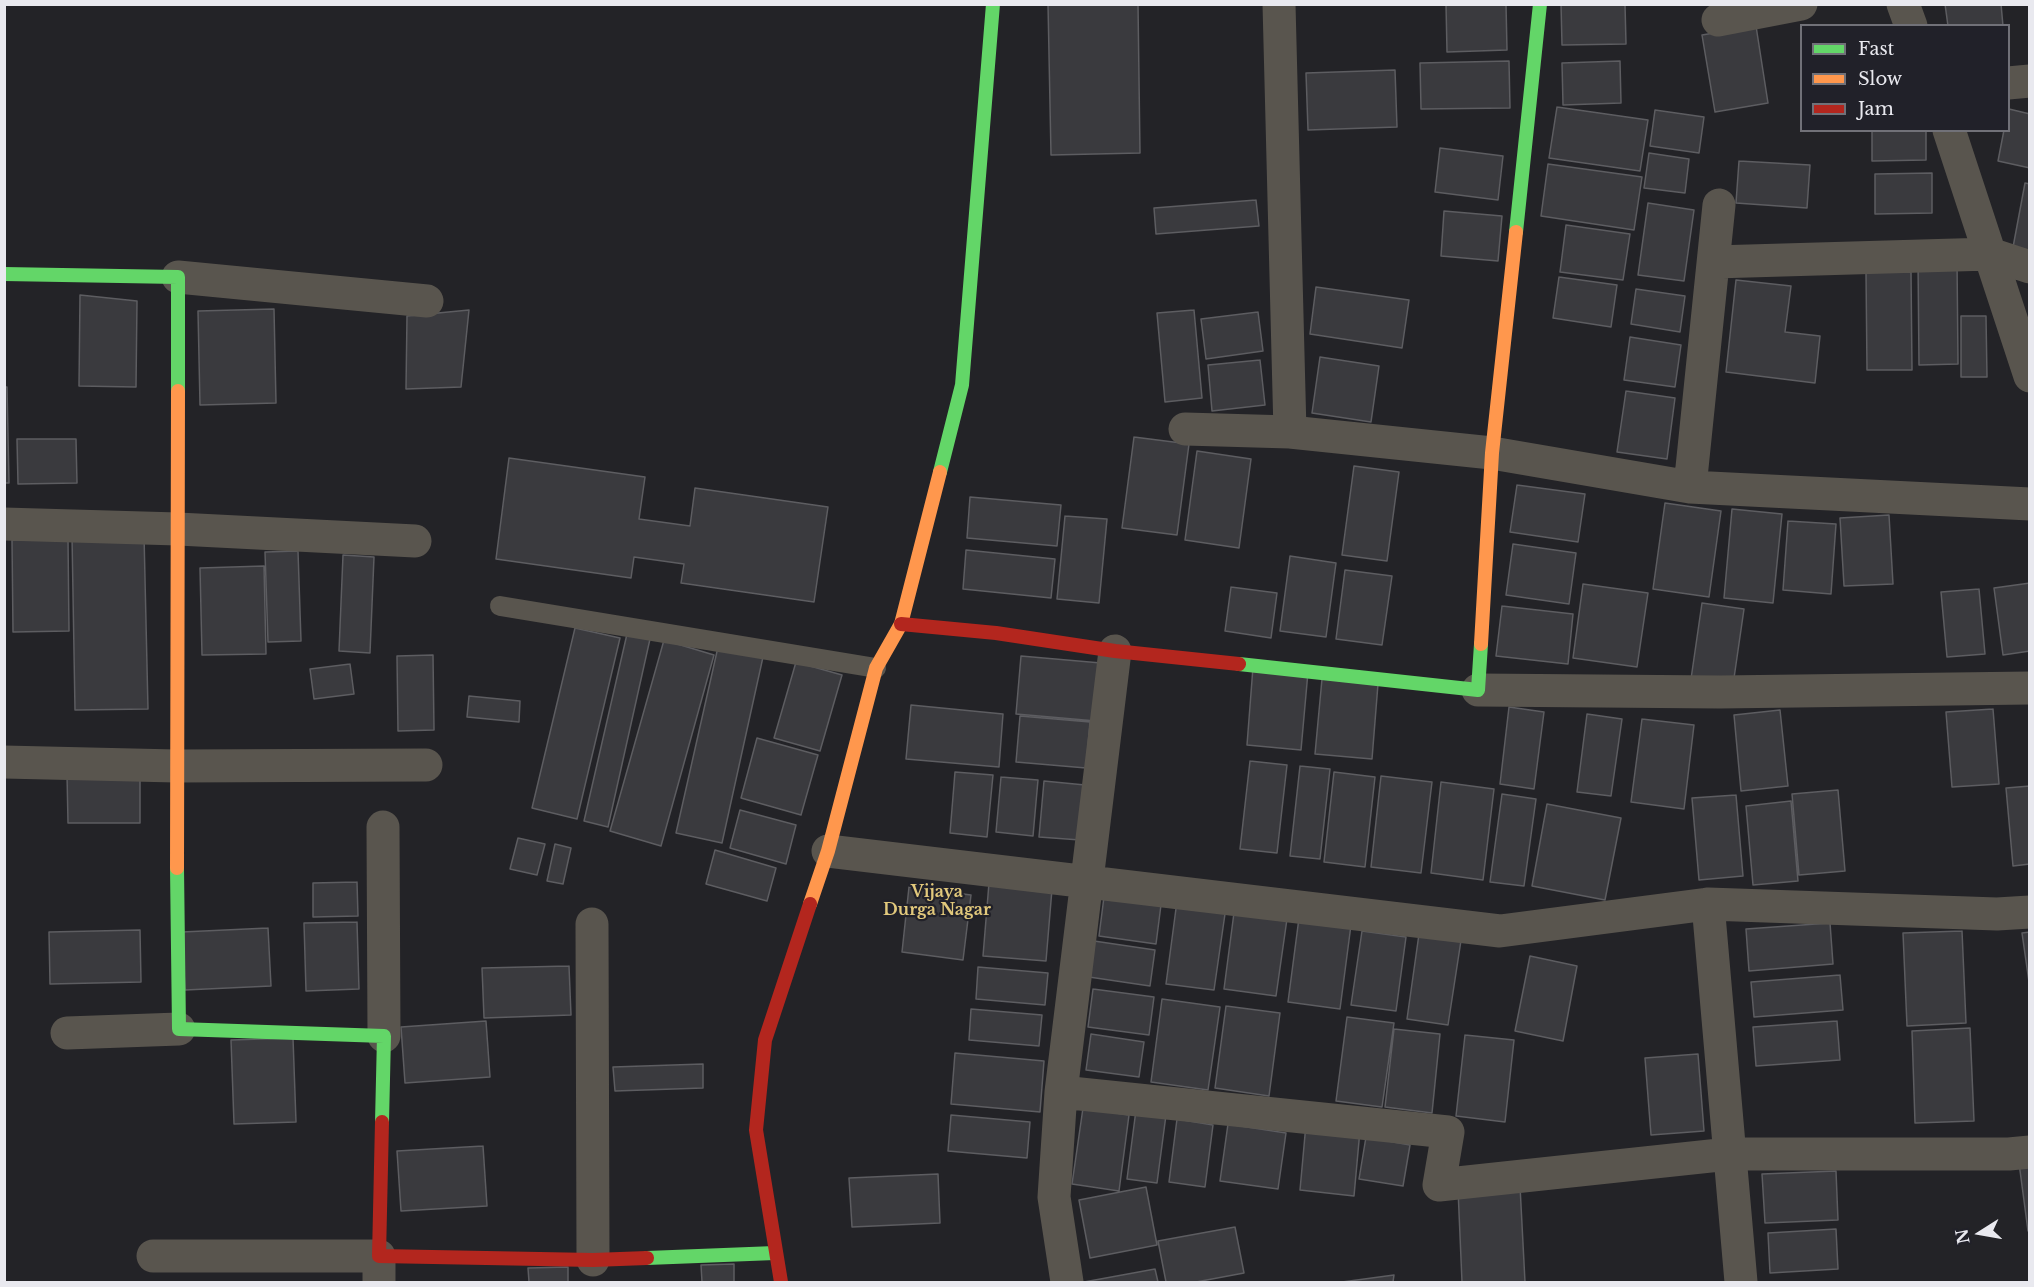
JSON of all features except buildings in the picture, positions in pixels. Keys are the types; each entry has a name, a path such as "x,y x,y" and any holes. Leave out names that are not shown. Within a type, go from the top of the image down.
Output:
{"street":[{"path":"781,1282 756,1130 765,1041 828,851 876,668 901,624 962,386 993,4"},
{"path":"1279,4 1290,432"},
{"path":"1478,690 1492,453 1540,4"},
{"path":"1718,20 1801,4"},
{"path":"1903,4 1910,24"},
{"path":"2010,83 2030,81"},
{"path":"1950,132 2030,376"},
{"path":"1690,487 1719,206"},
{"path":"1714,262 1990,255 2030,267"},
{"path":"4,274 178,277 427,301"},
{"path":"178,277 176,766 179,1029"},
{"path":"1185,429 1290,432 1492,453 1690,487 2030,504"},
{"path":"4,524 178,528 415,541"},
{"path":"901,624 996,633 1115,651 1478,690 1720,692 2030,688"},
{"path":"1067,1282 1054,1197 1061,1092 1115,651"},
{"path":"4,762 176,766 426,765"},
{"path":"379,1269 384,1036 383,827"},
{"path":"828,851 1500,931 1708,904 1997,914 2030,912"},
{"path":"1708,904 1741,1282"},
{"path":"592,924 593,1260"},
{"path":"67,1033 179,1029 384,1036"},
{"path":"1061,1092 1448,1132 1439,1185 1729,1154 2009,1154 2030,1152"},
{"path":"153,1256 379,1269 775,1253"}],"lane":[{"path":"500,606 876,668"}],"traffic: fast":[{"path":"940,472 962,385 993,4"},
{"path":"1516,232 1540,4"},
{"path":"4,274 178,277 178,391"},
{"path":"1239,664 1478,690 1481,644"},
{"path":"177,868 179,1029 384,1036 382,1122"},
{"path":"647,1258 775,1253"}],"traffic: slow":[{"path":"1481,644 1492,453 1516,232"},
{"path":"177,868 178,391"},
{"path":"810,904 828,851 876,668 901,624 940,472"}],"traffic: jam":[{"path":"901,624 996,633 1115,651 1239,664"},
{"path":"781,1282 756,1130 765,1040 810,904"},
{"path":"382,1122 379,1256 593,1260 647,1258"}],"district":[{"name":"Vijaya Durga Nagar","path":"937,901"}]}
